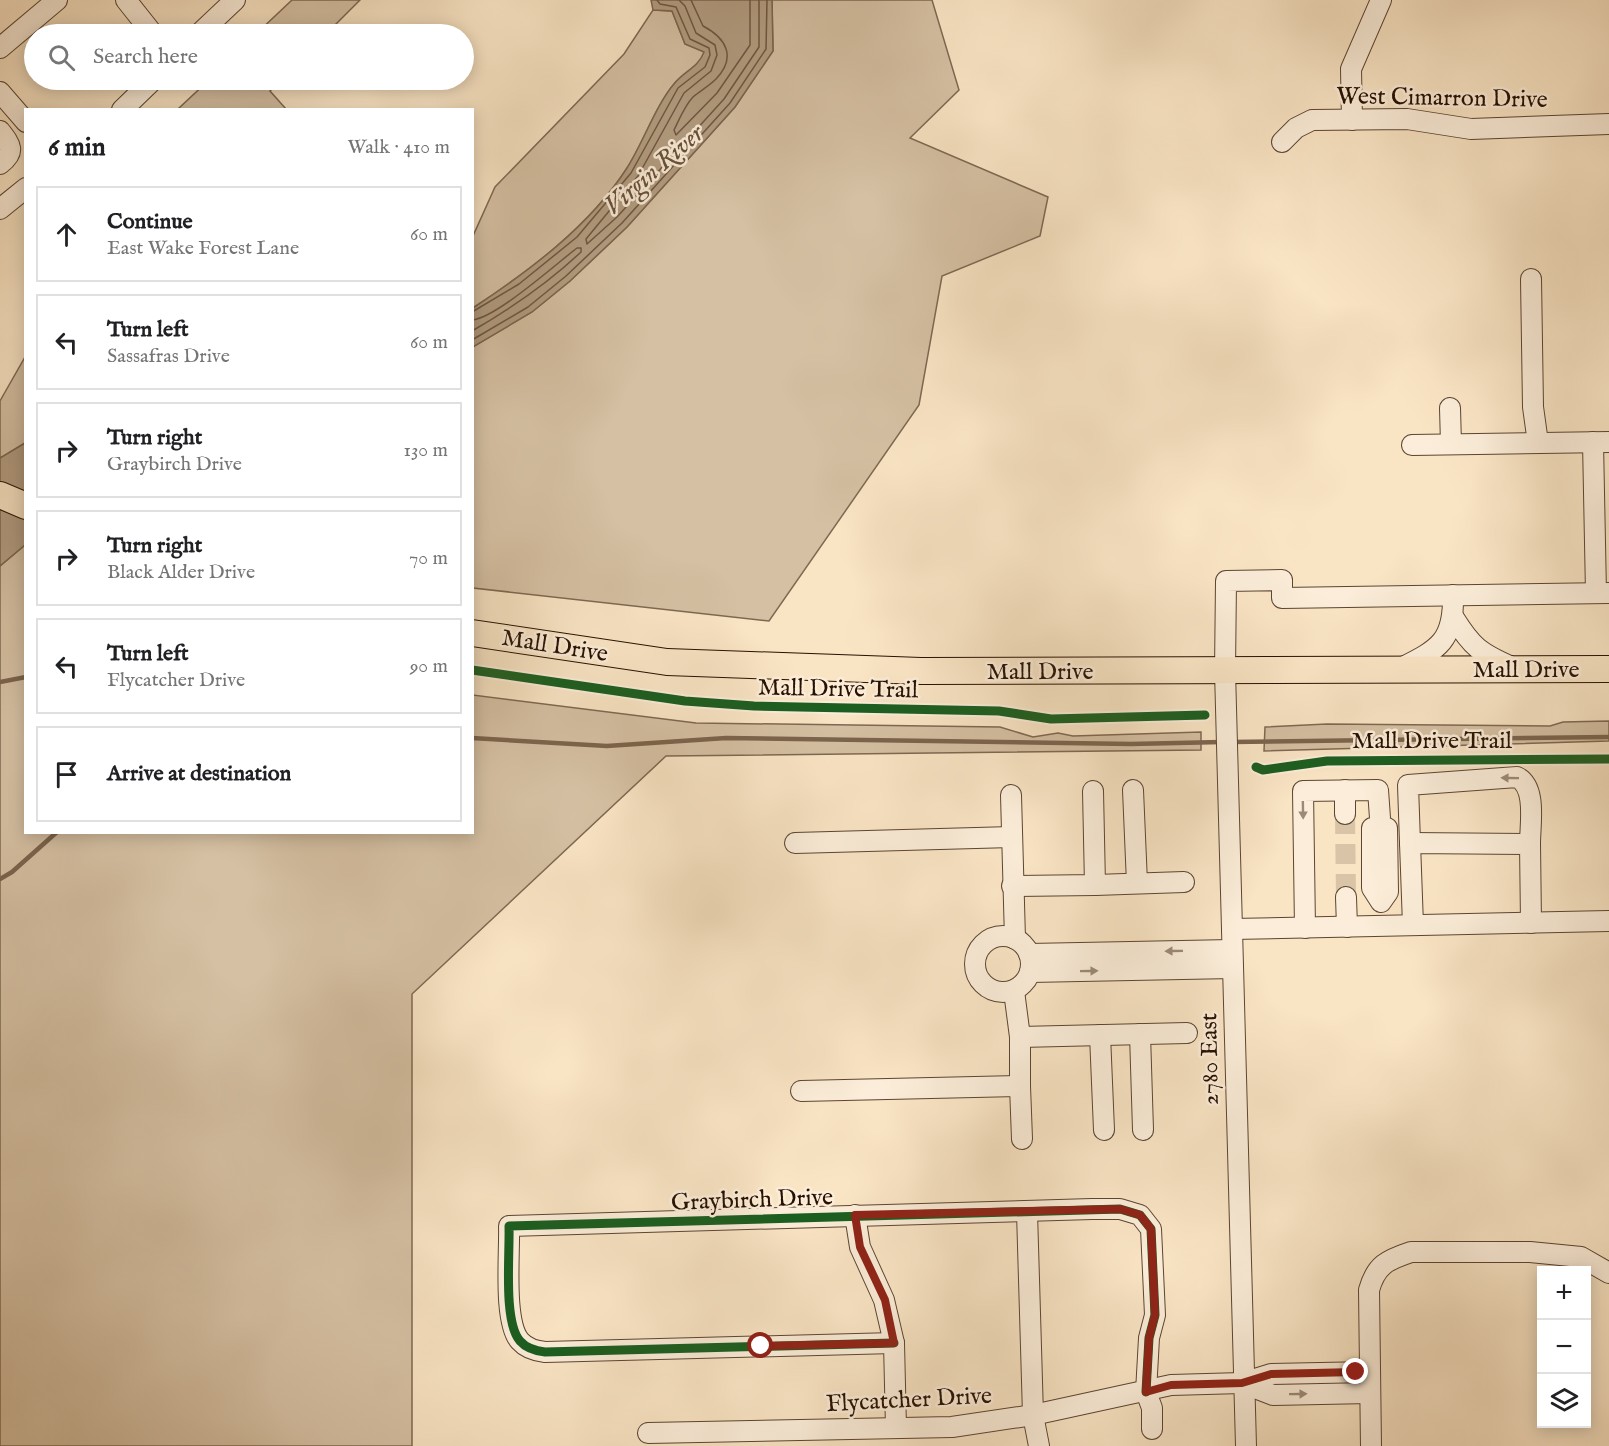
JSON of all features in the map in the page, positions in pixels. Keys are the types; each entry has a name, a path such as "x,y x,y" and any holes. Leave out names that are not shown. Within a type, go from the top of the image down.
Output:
{"main road":[{"path":"0,495 24,505"},
{"name":"Mall Drive","path":"474,633 667,662 921,671 1609,669"}],"street":[{"path":"28,24 57,0"},
{"path":"126,0 145,24"},
{"path":"210,24 235,0"},
{"path":"1352,120 1351,69 1382,0"},
{"path":"0,48 24,28"},
{"path":"124,108 143,90"},
{"path":"0,92 24,120"},
{"name":"West Cimarron Drive","path":"1282,142 1296,128 1312,120 1407,119 1471,129 1609,124"},
{"path":"0,130 12,150 9,157 0,164"},
{"path":"0,209 24,190"},
{"path":"1531,279 1533,407 1538,443"},
{"path":"1450,408 1451,444"},
{"path":"1397,670 1430,653 1445,640 1454,618 1453,595 1602,593 1601,442 1412,445"},
{"name":"2780 East","path":"1246,1446 1242,1383 1225,671 1226,581 1281,580 1282,598 1453,595"},
{"path":"1454,618 1469,642 1488,657 1517,669"},
{"path":"1413,925 1408,785 1517,777 1524,780 1530,788 1531,923"},
{"path":"1133,790 1137,883"},
{"path":"1345,790 1345,814"},
{"path":"1305,928 1302,791 1378,790 1388,892 1381,902 1381,926"},
{"path":"1093,791 1095,885"},
{"path":"1011,795 1015,939 1030,963 1027,980 1014,990 1005,993 987,988 980,982 974,964 976,955 988,940 996,937 1015,939"},
{"path":"795,843 1012,837"},
{"path":"1410,843 1530,844"},
{"path":"1012,886 1184,882"},
{"path":"1346,897 1347,927"},
{"path":"1232,929 1609,921"},
{"path":"1030,963 1232,959"},
{"path":"1014,990 1020,1037 1022,1139"},
{"path":"1020,1037 1187,1033"},
{"path":"1140,1034 1143,1130"},
{"path":"1100,1035 1104,1130"},
{"path":"801,1091 1020,1086"},
{"name":"Graybirch Drive","path":"894,1343 545,1352 531,1350 520,1341 512,1327 509,1226 1120,1209 1140,1215 1151,1229 1155,1315 1148,1346 1146,1392"},
{"path":"1027,1212 1033,1415 1039,1446"},
{"path":"855,1215 860,1247 885,1300 894,1343 896,1428"},
{"path":"1371,1446 1369,1290 1374,1272 1394,1258 1411,1252 1530,1252 1581,1257 1609,1273"},
{"name":"Flycatcher Drive","path":"648,1433 768,1438 896,1428 952,1427 1033,1415 1171,1385 1242,1383 1271,1374 1370,1372"},
{"name":"Flycatcher Drive","path":"1242,1383 1273,1395 1370,1393"},
{"path":"1146,1392 1152,1408 1152,1429"}],"shaded area":[{"path":"292,0 360,0 336,24 267,24"},
{"path":"772,0 932,0 959,90 910,138 1048,197 1040,236 942,276 919,405 769,621 474,588 474,346 532,312 570,281 627,227 735,107 773,51"},
{"path":"653,10 672,11 685,44 705,52 695,66 667,93 627,168 595,209 537,263 474,307 474,234 495,187 624,54"},
{"path":"198,90 271,90 285,108 179,108"},
{"path":"24,359 24,444 0,458 0,401"},
{"path":"24,546 24,834 474,834 474,695 696,723 1000,727 1033,737 1058,733 1073,736 1201,732 1201,750 666,756 412,994 412,1446 0,1446 0,566"},
{"path":"1609,721 1609,741 1264,751 1265,727 1327,724 1550,726 1563,722"}],"water":[{"name":"Virgin River","path":"651,0 772,0 773,51 735,107 627,227 570,281 532,312 474,346 474,307 537,263 595,209 627,168 667,93 695,66 704,52 685,44 672,11 653,10"},
{"path":"24,444 24,546 0,566 0,458"}],"waterway":[{"path":"0,682 24,677"},
{"path":"1231,742 1609,737"},
{"path":"474,738 607,746 726,738 1131,744 1222,742"},
{"path":"0,879 12,872 55,834"}],"tunnel":[{"path":"1345,814 1346,897"}],"cycle path":[{"name":"Mall Drive Trail","path":"474,670 685,701 754,706 999,711 1051,719 1205,715"},
{"name":"Mall Drive Trail","path":"1256,767 1263,770 1327,761 1609,759"},
{"path":"894,1343 545,1352 535,1350 520,1341 511,1319 509,1226 1120,1209 1140,1215 1151,1229 1155,1315 1149,1338 1146,1392"}],"route":[{"path":"761,1346 894,1343 885,1300 860,1247 855,1215 1120,1209 1140,1215 1151,1229 1155,1315 1146,1363 1146,1392 1171,1385 1242,1383 1271,1374 1356,1372"}]}
